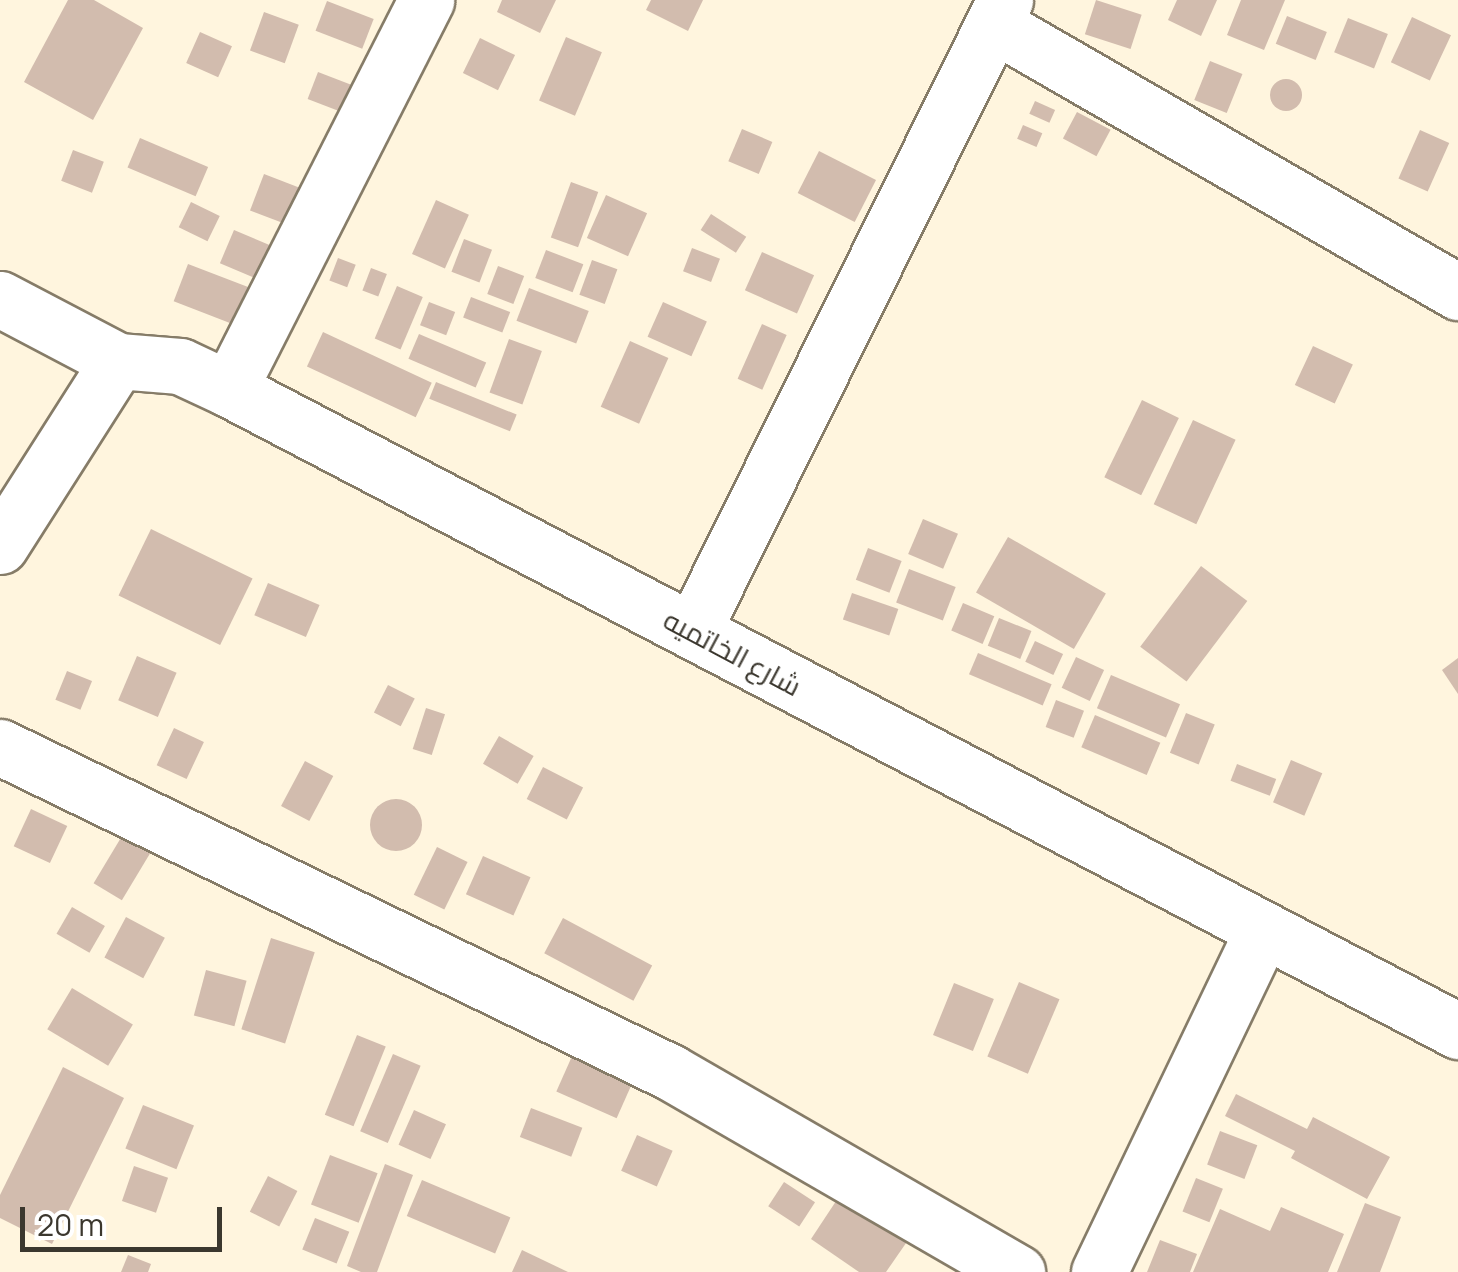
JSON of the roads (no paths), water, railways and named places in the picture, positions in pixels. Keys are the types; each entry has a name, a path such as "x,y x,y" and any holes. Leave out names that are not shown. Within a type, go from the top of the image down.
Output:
{"street":[{"path":"229,389 426,0"},
{"path":"694,630 999,12 1458,292"},
{"name":"شارع الخاتميه","path":"0,299 118,361 180,366 229,389 694,630 1262,934 1458,1031"},
{"path":"0,546 118,361"},
{"path":"0,747 670,1072 1017,1272"},
{"path":"1100,1272 1262,934"}]}
